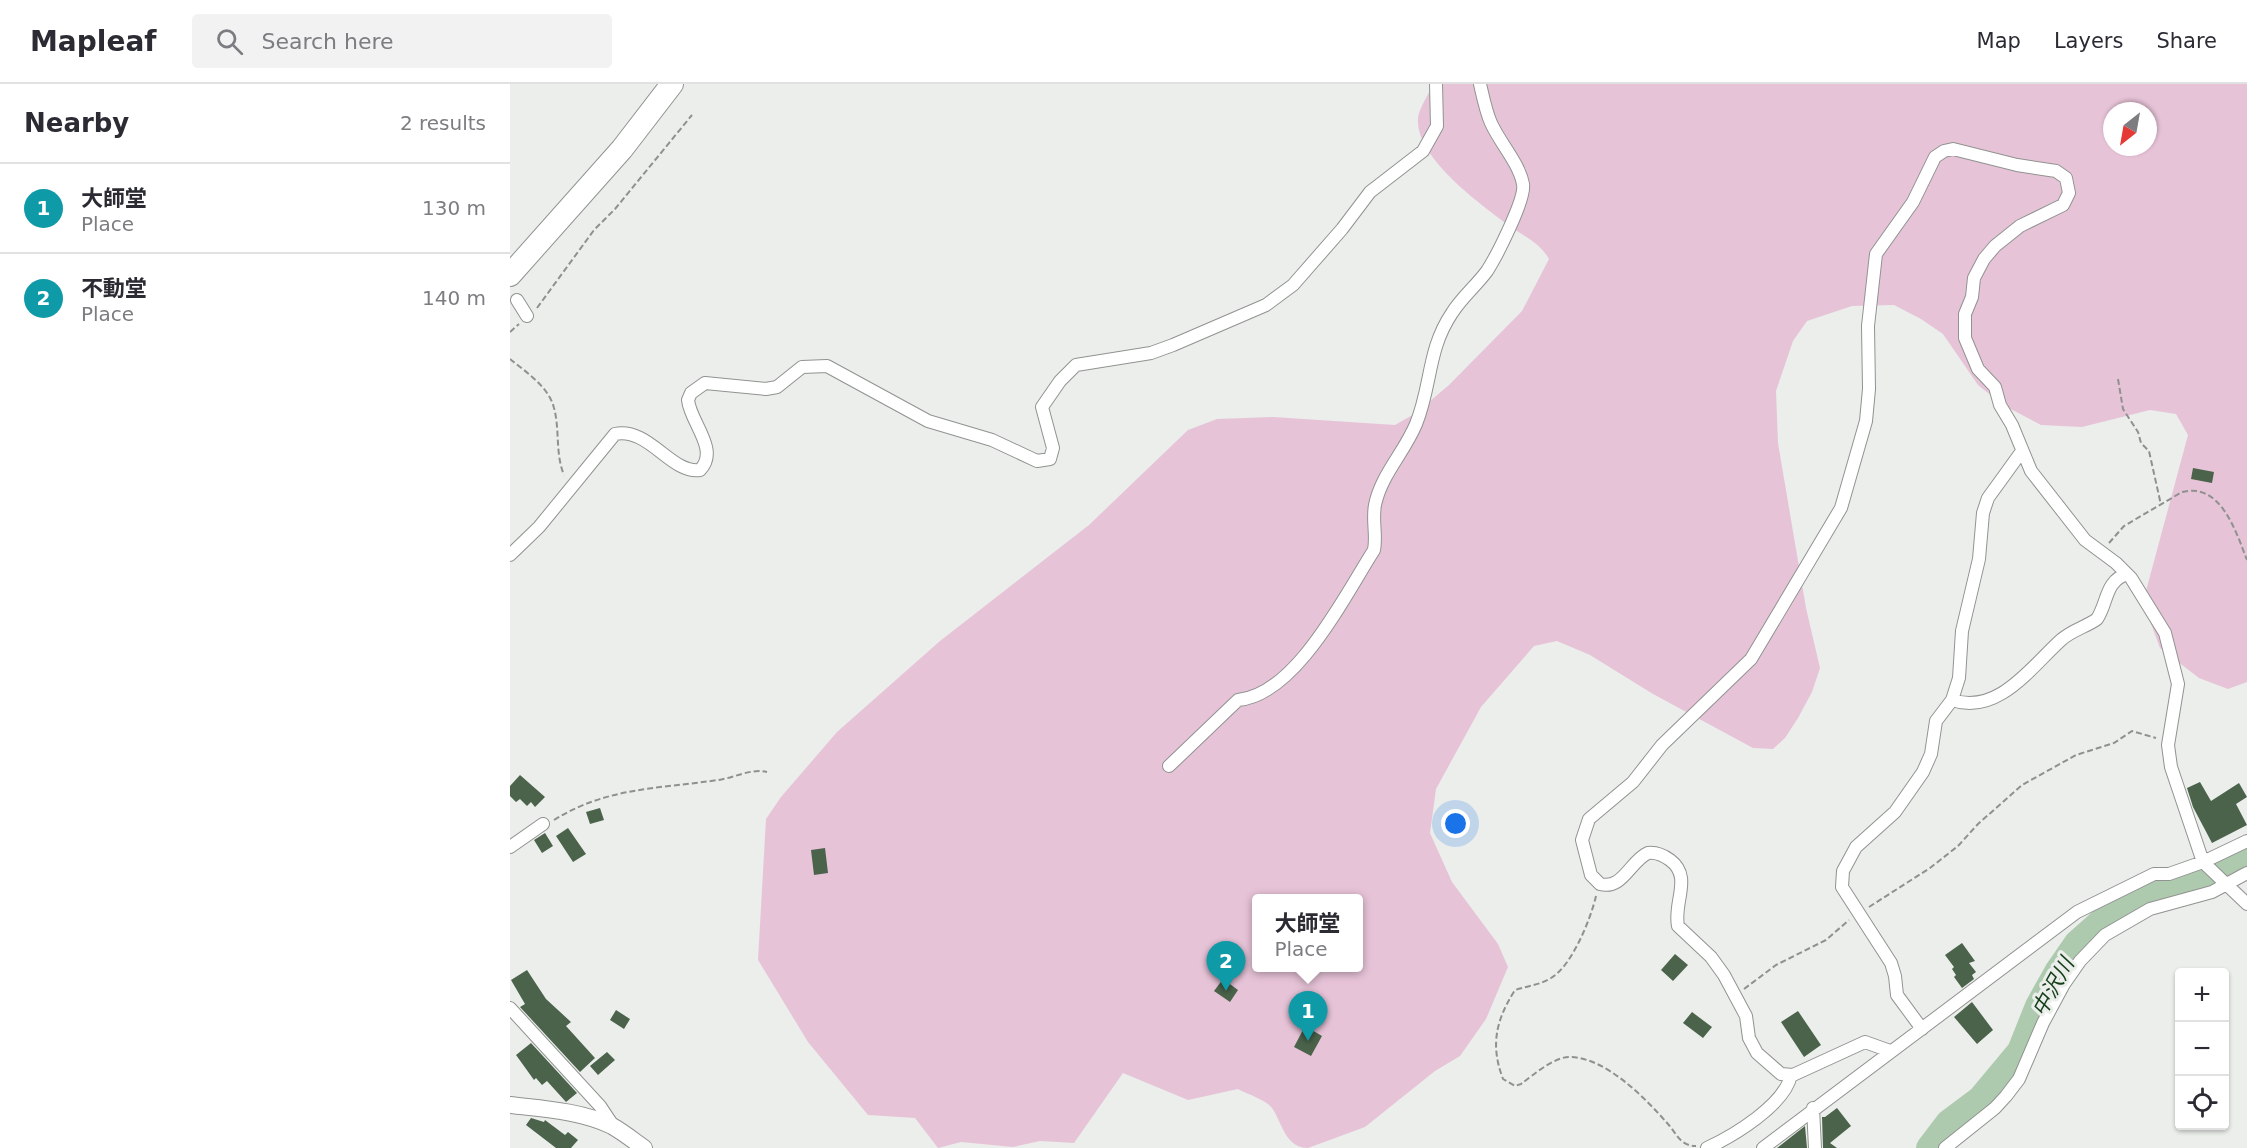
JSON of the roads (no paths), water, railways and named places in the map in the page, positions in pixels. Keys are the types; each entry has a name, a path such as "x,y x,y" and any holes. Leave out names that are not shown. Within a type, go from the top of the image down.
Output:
{"highway":[{"path":"510,275 622,148 672,84"}],"main road":[{"path":"510,1105 570,1112 614,1127 644,1148"}],"street":[{"path":"510,555 539,527 615,434 625,432 640,438 686,468 700,470 706,460 706,445 688,406 691,393 705,383 766,389 777,387 795,371 808,366 827,366 928,421 992,440 1037,461 1050,459 1053,448 1042,407 1070,369 1083,363 1151,353 1173,345 1266,305 1293,285 1342,229 1370,192 1423,151 1437,126 1436,84"},
{"path":"1168,766 1238,700 1251,699 1268,692 1311,650 1374,550 1376,541 1372,527 1382,482 1415,425 1427,392 1430,362 1438,336 1462,297 1485,273 1497,256 1505,233 1521,203 1523,184 1490,122 1480,84"},
{"path":"1890,1051 1865,1042 1791,1075 1774,1069 1752,1047 1746,1016 1736,995 1711,957 1678,926 1677,908 1683,877 1675,864 1659,854 1647,853 1636,860 1618,882 1612,885 1600,884 1591,875 1582,840 1589,819 1634,782 1662,745 1751,659 1841,508 1866,421 1869,389 1868,326 1876,254 1913,202 1930,165 1944,151 1953,149 2017,165 2056,171 2067,178 2068,198 2063,205 2020,226 1995,246 1984,259 1974,278 1972,297 1965,314 1965,338 1971,356 1995,387 2000,405 2012,425 2031,471 2085,540 2127,574 2165,633 2178,692 2168,745 2171,767 2206,865 2247,904"},
{"path":"517,300 527,316"},
{"path":"1922,1029 1897,994 1896,976 1890,963 1842,887 1849,857 1856,847 1895,812 1923,772 1931,754 1936,721 1952,700 1959,678 1962,631 1979,559 1983,513 1988,498 2022,451"},
{"path":"1952,700 1971,704 1979,702 2022,681 2061,640 2097,619 2109,586 2119,576 2127,574"},
{"path":"510,847 543,824"},
{"path":"1763,1148 1813,1108 2077,912 2154,874 2169,874 2206,865 2247,841"},
{"path":"1945,1148 1995,1108 2019,1079 2064,984 2092,947 2125,922 2150,909 2212,892 2223,881 2247,873"},
{"path":"510,1008 600,1106 614,1127"},
{"path":"1705,1147 1754,1121 1787,1085 1791,1075"},
{"path":"1813,1108 1815,1148"}],"waterway":[{"name":"中沢川","path":"1929,1148 1948,1123 1980,1099 2020,1051 2038,1006 2077,943 2104,919 2162,887 2224,870 2247,859"}],"place":[{"name":"不動堂","path":"1226,991"},
{"name":"大師堂","path":"1308,1041"}]}
